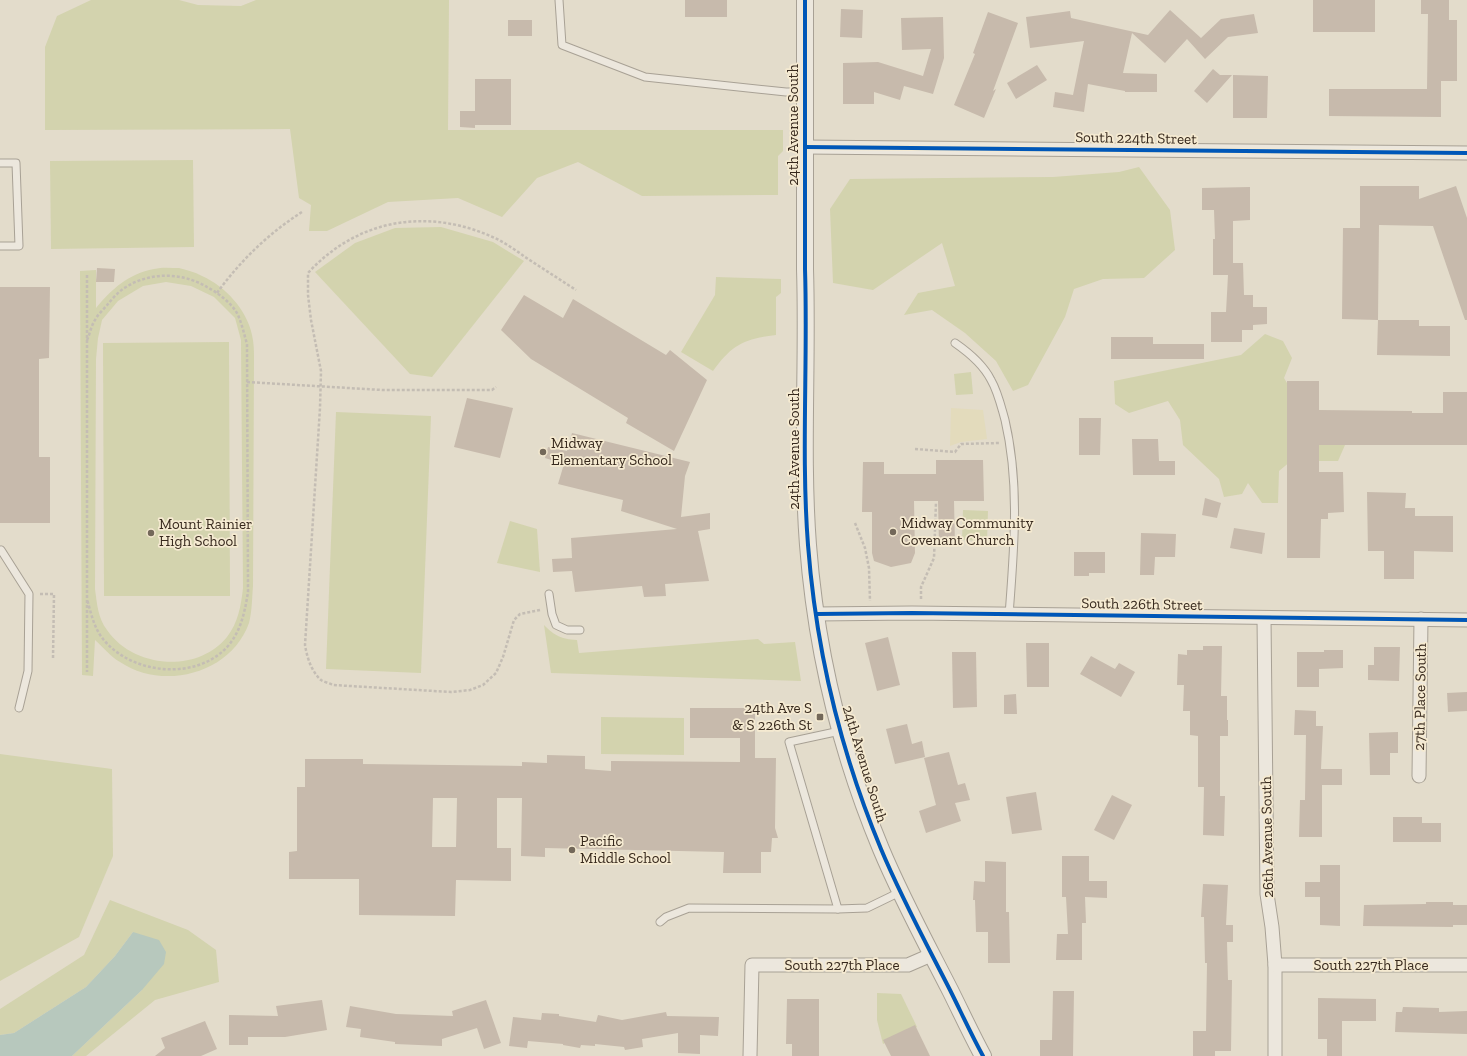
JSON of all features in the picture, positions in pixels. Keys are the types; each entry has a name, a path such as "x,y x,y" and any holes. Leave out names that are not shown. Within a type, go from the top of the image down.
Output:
{"street":[{"name":"24th Avenue South","path":"806,0 806,480 808,547 816,614 828,680 841,731 866,810 900,892 983,1056"},
{"name":"South 224th Street","path":"805,147 1467,153"},
{"name":"South 226th Street","path":"816,614 870,613 1467,620"},
{"name":"26th Avenue South","path":"1264,618 1267,894 1272,927 1275,965 1275,1056"},
{"name":"27th Place South","path":"1419,776 1421,619"},
{"name":"South 227th Place","path":"750,1056 752,965 908,965 931,955"},
{"name":"South 227th Place","path":"1275,965 1467,965"}],"lane":[{"path":"558,0 562,45 645,77 786,92 805,92"},
{"path":"0,163 16,163 19,246 0,246"},
{"path":"955,343 973,357 991,379 1000,400 1009,442 1016,517 1009,615"},
{"path":"0,550 29,594 28,671 19,708"},
{"path":"549,594 551,609 556,625 567,630 580,630"},
{"path":"838,909 790,742 841,731"},
{"path":"660,922 666,917 689,908 867,908 900,892"}],"path":[{"path":"217,293 231,272 255,248 288,221 302,212"},
{"path":"551,609 534,610 520,614 514,620 503,657 496,673 483,685 470,690 451,692 333,685 322,680 314,671 308,658 305,645 321,371 311,320 308,295 308,273 316,264 337,247 358,234 403,222 428,222 454,224 475,230 500,241 576,290"},
{"path":"87,275 88,672"},
{"path":"87,340 95,320 110,301 125,287 142,279 157,276 187,278 201,283 228,302 238,314 247,344 248,592 245,613 238,630 229,645 220,654 203,664 188,668 170,669 151,667 131,661 117,651 103,639 92,620 88,599"},
{"path":"247,382 382,390 492,390 496,387"},
{"path":"915,449 955,452 961,444 1009,442"},
{"path":"920,614 921,587 934,558 936,502"},
{"path":"855,523 865,548 869,568 870,613"},
{"path":"29,594 54,594 53,659"}],"shaded area":[{"path":"951,408 983,410 987,439 961,442 950,446"},
{"path":"133,932 159,940 166,952 164,964 142,990 72,1056 0,1056 0,1035 14,1033 86,987 115,956"}],"green space":[{"path":"91,0 179,0 198,5 241,6 256,0 449,0 448,130 783,130 783,151 778,156 778,195 642,196 578,162 537,178 502,217 458,198 388,202 327,231 309,231 311,205 299,198 290,129 45,130 45,47 57,16"},
{"path":"193,160 194,247 51,249 50,161"},
{"path":"1139,167 1170,210 1175,250 1144,278 1103,279 1074,289 1065,317 1028,385 1013,391 996,361 965,333 932,310 904,315 918,293 955,286 942,243 873,290 833,283 830,209 850,179 1053,177 1119,172"},
{"path":"441,227 493,242 524,261 432,377 410,374 315,272 355,243 395,228"},
{"path":"157,268 179,268 188,270 211,280 227,292 240,308 253,338 253,586 250,619 240,641 227,655 212,665 194,672 175,676 156,675 137,671 110,655 95,640 93,676 82,675 80,271 96,270 96,308 121,283 136,275","holes":["166,282 191,286 214,297 235,318 241,340 243,588 238,614 234,626 227,637 214,649 199,657 183,661 166,662 148,659 132,652 118,643 107,630 98,611 95,589 96,359 98,338 102,320 118,301 143,286"]},
{"path":"716,277 781,279 781,293 776,297 776,335 747,341 739,345 726,355 713,371 681,352 715,295"},
{"path":"1265,334 1283,341 1292,358 1284,378 1297,400 1326,432 1345,445 1338,461 1291,461 1279,471 1278,503 1262,503 1248,483 1242,494 1224,497 1219,479 1183,445 1180,420 1168,401 1129,413 1115,404 1114,381 1241,355"},
{"path":"229,342 230,596 104,596 103,343"},
{"path":"971,372 973,394 956,395 954,374"},
{"path":"336,412 431,416 421,673 326,669"},
{"path":"963,510 988,511 987,541 962,540"},
{"path":"510,521 537,529 540,572 497,563"},
{"path":"544,625 559,636 577,640 579,653 758,639 764,644 795,642 801,681 551,673"},
{"path":"601,717 684,718 684,755 601,754"},
{"path":"0,754 112,769 113,856 79,937 0,981"},
{"path":"110,900 188,930 216,950 219,982 155,1000 86,1056 72,1056 142,990 133,932 115,956 86,987 14,1033 0,1035 0,1009 84,955"},
{"path":"877,993 901,994 917,1027 883,1044 877,1020"}],"building":[{"path":"685,0 727,0 727,17 685,17"},
{"path":"1313,0 1375,0 1375,32 1313,32"},
{"path":"1421,0 1449,0 1449,20 1457,20 1457,81 1441,81 1441,117 1329,116 1329,89 1427,89 1428,14 1421,14"},
{"path":"841,9 863,10 862,38 840,37"},
{"path":"1170,10 1201,38 1221,19 1254,14 1258,33 1228,37 1205,59 1187,39 1165,63 1132,33 1123,73 1157,74 1157,92 1125,92 1088,84 1084,112 1053,107 1055,92 1073,95 1084,41 1030,48 1026,17 1070,11 1071,18 1148,35"},
{"path":"988,12 1018,23 993,91 996,89 984,118 954,105 975,54 973,53"},
{"path":"943,17 944,58 933,94 904,86 900,100 874,92 874,104 843,104 843,63 878,62 923,76 931,49 902,50 901,18"},
{"path":"508,20 532,20 532,36 508,36"},
{"path":"1037,65 1047,80 1016,99 1007,83"},
{"path":"1213,69 1220,75 1232,75 1207,103 1194,91"},
{"path":"1233,75 1268,76 1267,118 1233,118"},
{"path":"475,79 511,79 511,125 475,125 475,128 460,127 460,111 475,111"},
{"path":"1360,186 1419,186 1419,199 1456,186 1467,218 1467,320 1465,320 1433,226 1379,225 1378,320 1342,319 1343,228 1360,228"},
{"path":"1250,187 1250,220 1233,221 1233,263 1243,263 1244,295 1253,295 1253,307 1267,307 1267,324 1253,325 1253,330 1242,330 1242,342 1211,342 1211,312 1226,312 1228,275 1213,275 1213,239 1215,239 1214,210 1202,210 1202,188"},
{"path":"97,268 115,269 114,282 96,282"},
{"path":"0,287 50,287 49,358 39,359 39,457 50,457 50,523 0,523"},
{"path":"524,295 563,318 573,299 666,355 670,350 707,380 674,451 626,423 628,418 531,359 501,330"},
{"path":"1378,320 1419,320 1419,326 1450,326 1450,356 1377,355"},
{"path":"1111,337 1153,337 1153,344 1204,344 1204,359 1111,359"},
{"path":"1287,381 1319,381 1319,410 1412,411 1412,413 1443,413 1443,392 1467,392 1467,445 1319,445 1319,472 1343,472 1344,512 1328,513 1328,519 1321,519 1320,558 1287,558"},
{"path":"467,398 513,408 500,458 454,447"},
{"path":"1079,418 1101,418 1100,455 1079,455"},
{"path":"572,433 690,462 685,476 681,517 710,513 710,529 698,531 709,581 665,584 666,596 644,597 642,586 575,592 572,571 553,572 552,559 572,558 571,538 677,529 621,511 623,500 558,484 564,464 545,458 548,447 567,451"},
{"path":"1132,439 1158,439 1159,461 1175,461 1175,475 1133,475"},
{"name":"Midway Community Covenant Church","path":"936,460 983,460 984,501 954,501 955,545 939,545 938,501 914,501 915,553 911,563 891,567 874,561 872,553 872,512 862,512 863,462 884,462 884,474 936,474"},
{"path":"1367,492 1406,493 1405,508 1415,508 1415,516 1453,516 1453,552 1414,551 1414,579 1384,579 1384,551 1368,551"},
{"path":"1205,498 1221,503 1217,518 1202,515"},
{"path":"1234,528 1265,533 1262,554 1230,548"},
{"path":"1141,533 1176,534 1175,557 1155,557 1154,575 1140,575"},
{"path":"1074,552 1105,552 1105,573 1089,573 1089,576 1074,576"},
{"path":"888,637 900,685 877,691 865,643"},
{"path":"1026,643 1049,643 1049,687 1027,687"},
{"path":"1203,646 1222,646 1221,696 1227,696 1228,720 1228,736 1220,736 1220,796 1225,796 1224,836 1203,835 1204,787 1198,787 1198,736 1190,735 1190,711 1183,711 1184,685 1177,685 1178,654 1187,655 1187,650 1203,650"},
{"path":"1374,647 1400,647 1399,681 1368,680 1368,665 1374,665"},
{"path":"1324,650 1343,650 1343,668 1319,669 1319,687 1297,687 1297,652 1324,652"},
{"path":"952,652 976,652 977,707 953,708"},
{"path":"1091,656 1115,669 1119,663 1135,672 1121,697 1080,674"},
{"path":"1467,692 1467,711 1448,712 1447,693"},
{"path":"1016,694 1017,714 1004,714 1004,695"},
{"path":"690,708 755,708 755,758 776,758 775,828 778,838 772,838 771,852 761,852 761,873 723,873 724,852 545,848 545,857 521,856 522,798 497,798 497,848 511,848 511,881 456,880 455,916 359,915 359,879 289,879 289,852 297,851 297,787 305,787 305,759 363,759 363,764 522,766 522,762 547,763 547,755 585,756 585,769 611,771 611,761 740,762 740,738 690,738","holes":["433,798 457,798 456,847 432,847"]},
{"path":"1295,710 1316,711 1316,726 1323,726 1321,769 1342,769 1342,785 1322,785 1322,837 1299,837 1300,800 1305,800 1306,735 1294,735"},
{"path":"907,724 912,744 922,741 925,757 895,764 886,729"},
{"path":"1398,732 1398,753 1390,753 1390,775 1370,775 1369,733"},
{"path":"949,752 958,785 965,783 970,800 955,803 961,821 926,833 919,811 936,805 924,758"},
{"path":"1036,792 1042,830 1012,834 1006,797"},
{"path":"1112,795 1132,805 1114,840 1094,830"},
{"path":"1393,817 1422,817 1422,823 1441,823 1441,842 1393,842"},
{"path":"1062,856 1089,856 1089,881 1107,881 1107,898 1085,897 1086,923 1082,923 1082,960 1056,960 1057,934 1068,934 1066,897 1062,897"},
{"path":"985,861 1006,862 1006,912 1009,912 1010,963 988,963 988,932 976,932 975,900 973,900 974,881 985,882"},
{"path":"1320,865 1340,865 1340,926 1320,925 1320,897 1305,897 1305,882 1320,882"},
{"path":"1203,884 1228,885 1226,925 1233,925 1233,942 1227,942 1228,980 1232,980 1231,1051 1215,1051 1215,1056 1193,1056 1193,1031 1206,1031 1207,963 1205,963 1204,917 1201,917"},
{"path":"1426,902 1453,902 1453,905 1467,905 1467,925 1453,925 1453,927 1363,926 1364,905 1426,904"},
{"path":"1053,991 1074,991 1073,1056 1040,1056 1040,1040 1052,1040"},
{"path":"1318,998 1376,999 1376,1021 1342,1021 1342,1056 1327,1056 1327,1039 1318,1039"},
{"path":"787,999 819,999 819,1056 792,1056 792,1044 786,1044"},
{"path":"322,1000 327,1030 285,1037 248,1037 248,1045 229,1045 229,1015 278,1016 276,1006"},
{"path":"486,1000 501,1043 484,1049 477,1028 442,1039 442,1046 395,1044 395,1042 360,1037 361,1029 346,1027 350,1006 396,1014 453,1016 452,1011"},
{"path":"1403,1007 1439,1008 1439,1012 1467,1011 1467,1034 1395,1032 1396,1012 1402,1012"},
{"path":"666,1012 667,1016 719,1017 718,1036 700,1035 700,1054 678,1053 678,1033 642,1039 643,1047 625,1050 624,1047 595,1044 595,1046 581,1045 580,1048 563,1044 528,1041 527,1048 509,1046 513,1017 541,1020 542,1013 559,1014 559,1016 596,1022 598,1015 622,1020"},
{"path":"205,1021 217,1049 201,1056 155,1056 165,1048 161,1038"},
{"path":"915,1025 930,1056 891,1056 883,1040"}],"cycle path":[{"path":"805,0 805,476 808,545 817,623 832,700 842,738 867,813 897,885 983,1056"},
{"path":"805,147 1467,153"},
{"path":"816,614 912,613 1467,620"}],"place":[{"name":"Midway Elementary School","path":"543,452"},
{"name":"Midway Community Covenant Church","path":"893,532"},
{"name":"Mount Rainier High School","path":"151,533"},
{"name":"24th Ave S & S 226th St","path":"820,717"},
{"name":"Pacific Middle School","path":"572,850"}]}
